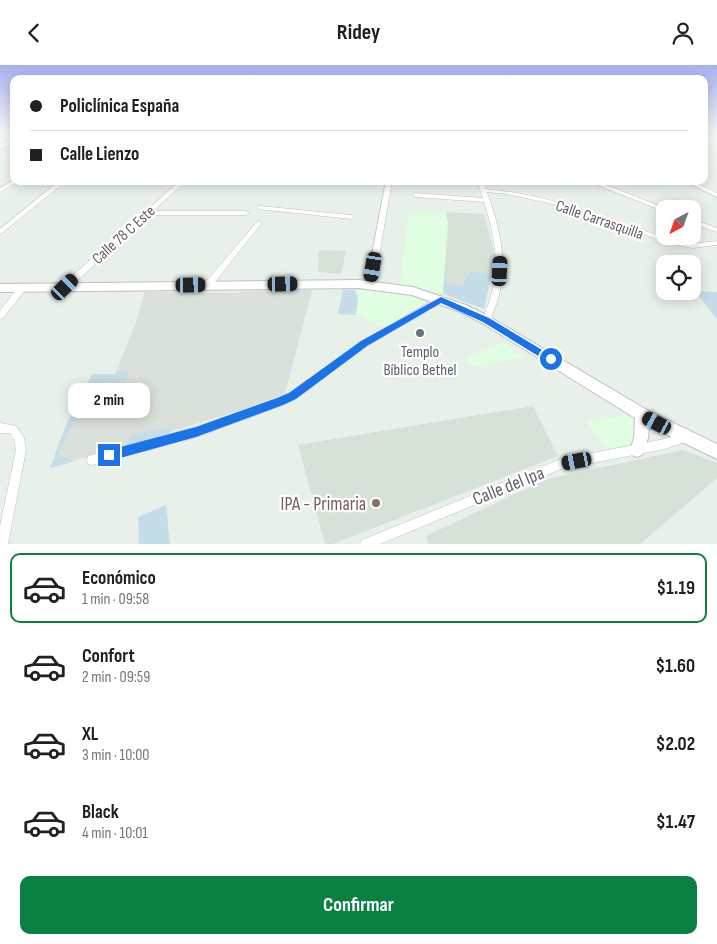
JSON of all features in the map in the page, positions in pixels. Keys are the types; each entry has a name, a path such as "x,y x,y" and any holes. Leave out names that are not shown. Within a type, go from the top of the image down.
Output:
{"main road":[{"path":"0,289 208,285 370,285 413,291 441,299 486,320 642,415 685,438 717,452"},
{"path":"637,449 641,438 642,415"}],"street":[{"path":"0,232 58,185"},
{"name":"Calle 78 C Este","path":"65,287 178,185"},
{"path":"370,285 388,185"},
{"path":"481,185 498,239 501,256 496,294 486,320"},
{"path":"600,185 656,207"},
{"path":"696,185 717,195"},
{"name":"Calle Carrasquilla","path":"483,190 506,192 560,204 672,243 692,246 717,243"},
{"path":"415,195 486,199"},
{"path":"260,208 351,217"},
{"path":"146,213 246,213"},
{"path":"208,285 259,223"},
{"path":"701,224 717,230"},
{"path":"0,316 22,288"},
{"path":"92,460 196,432 280,402 292,396 364,343 441,299"},
{"path":"0,428 13,429 19,438 21,450 2,544"},
{"name":"Calle del Ipa","path":"366,544 562,464 685,438"}],"shaded area":[{"path":"409,212 447,213 448,225 443,294 400,284"},
{"path":"446,212 484,214 495,256 485,306 443,289 448,225"},
{"path":"319,250 346,251 341,274 318,272"},
{"path":"470,272 491,274 484,309 443,294 445,279 447,279 447,284 463,286 466,277 469,278"},
{"path":"312,290 285,394 245,409 50,468 92,374 115,374 135,325 145,292 237,293 242,291"},
{"path":"343,290 376,291 414,297 425,302 386,327 376,326 376,322 366,321 366,316 338,314"},
{"path":"343,290 355,290 358,298 356,315 338,314"},
{"path":"701,291 717,292 717,318 701,299"},
{"path":"503,343 526,357 473,367 466,359"},
{"path":"119,371 129,371 125,381 93,383 57,456 75,461 50,468 65,427 92,374 115,374"},
{"name":"IPA - Primaria","path":"533,406 558,456 333,544 325,544 298,445"},
{"path":"627,415 637,427 636,443 607,449 587,422"},
{"path":"171,428 170,433 127,445 132,434"},
{"path":"683,450 717,463 717,478 640,544 429,544 426,536 547,479"},
{"path":"166,505 170,544 139,544 138,517"}],"place":[{"name":"Templo Bíblico Bethel","path":"420,333"},
{"name":"IPA - Primaria","path":"376,503"}],"route":[{"path":"109,455 196,432 251,414 280,402 292,396 364,343 441,299 486,320 551,359"}]}
